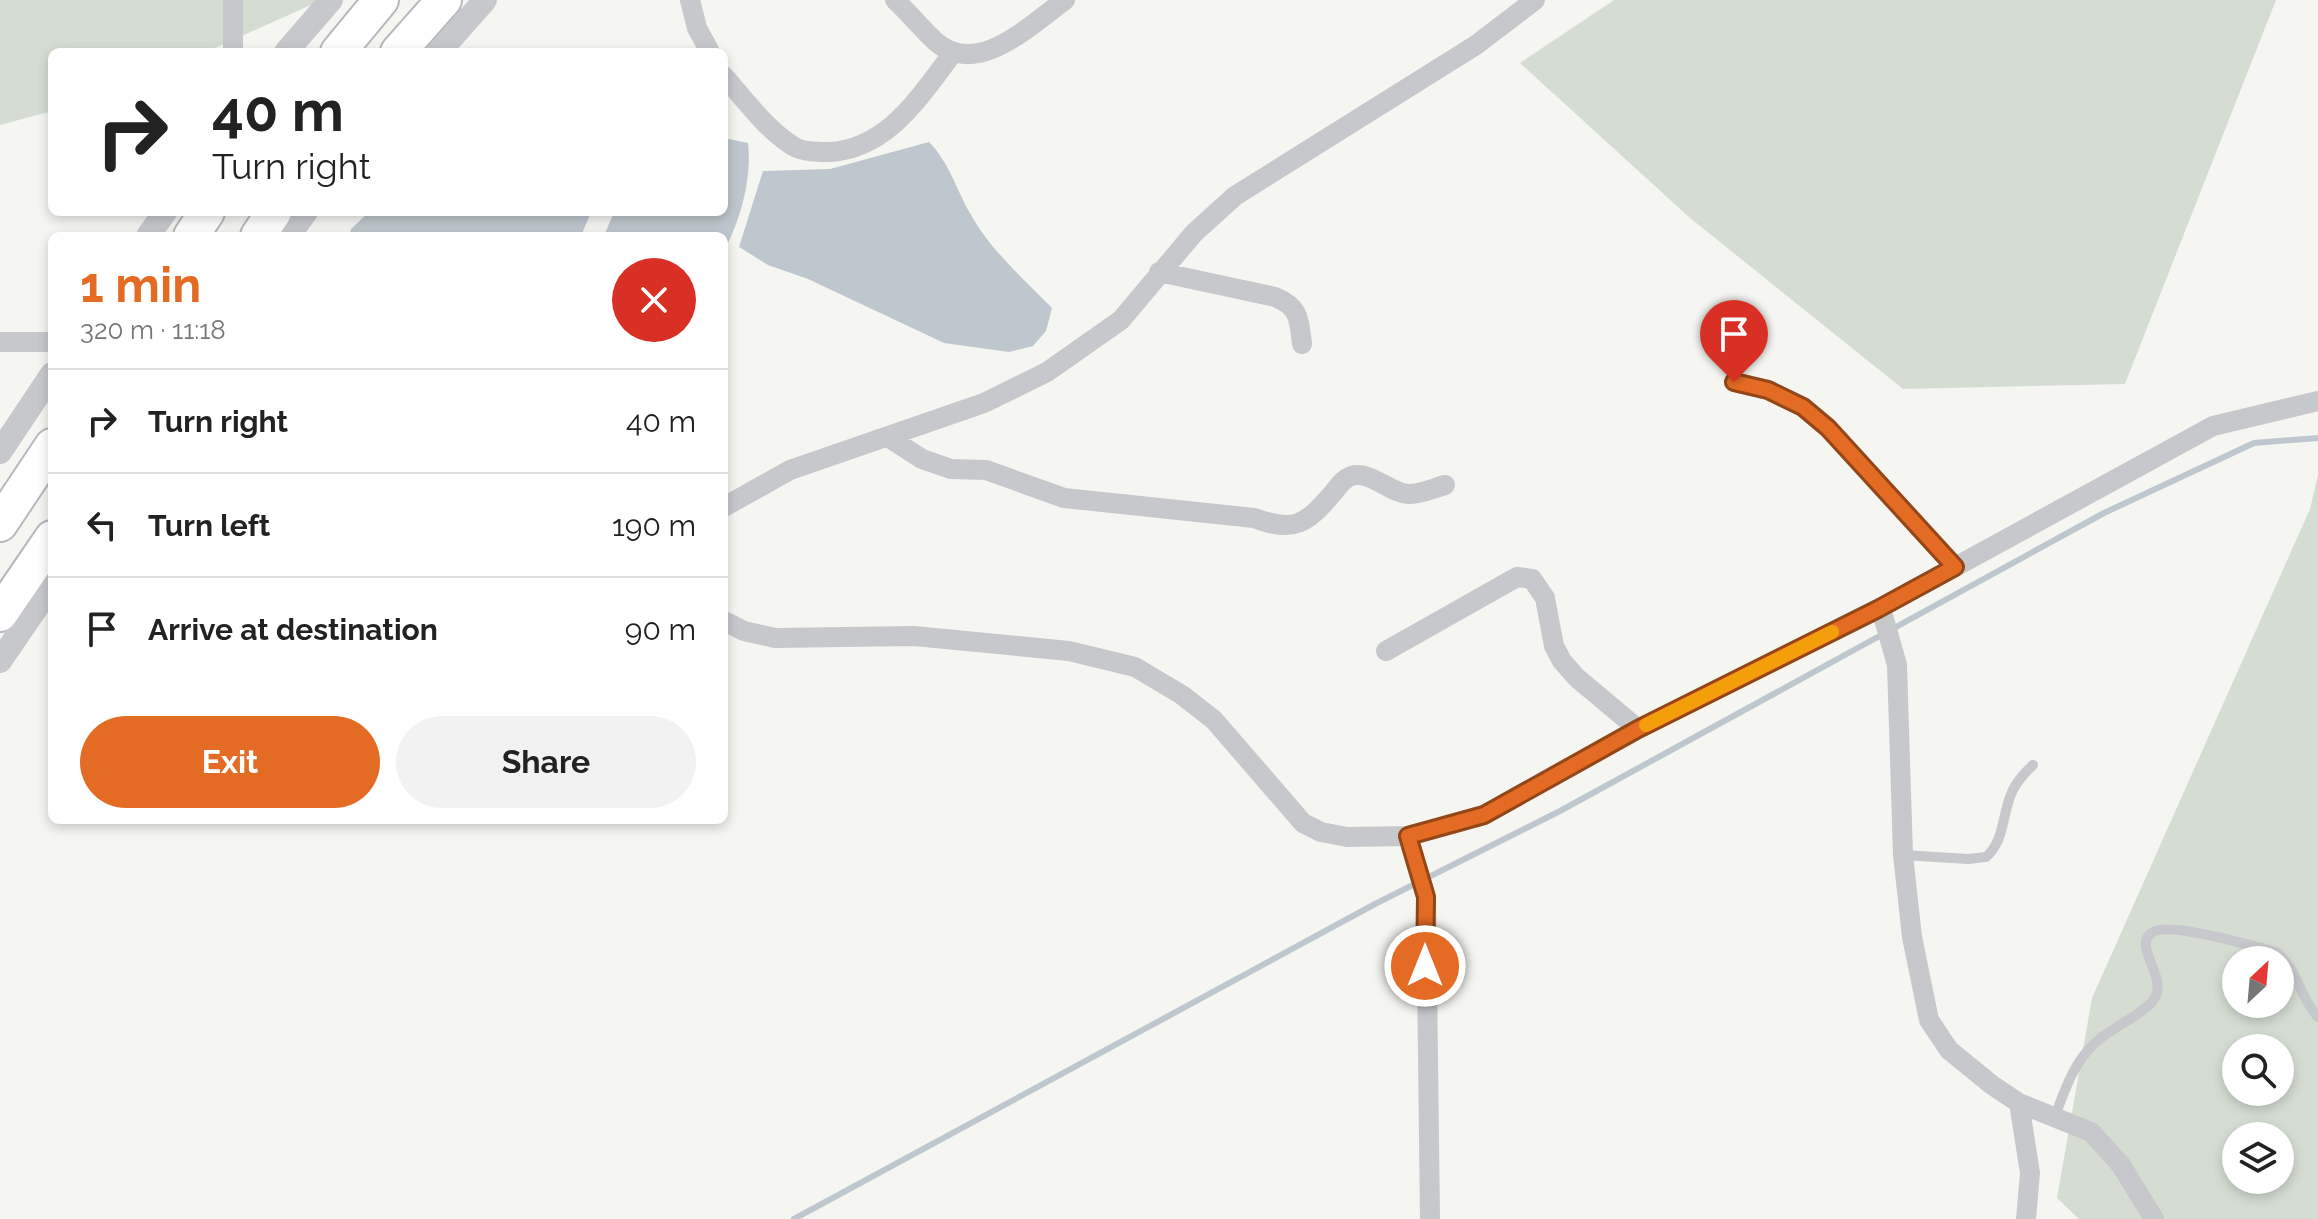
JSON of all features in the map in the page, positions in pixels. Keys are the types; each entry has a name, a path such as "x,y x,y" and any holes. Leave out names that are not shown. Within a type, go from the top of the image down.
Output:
{"highway":[{"path":"341,48 381,0"},
{"path":"402,48 444,0"},
{"path":"0,524 48,452"},
{"path":"0,614 48,544"}],"street":[{"path":"233,0 233,48"},
{"path":"289,48 331,0"},
{"path":"443,48 485,0"},
{"path":"690,0 697,28 708,48"},
{"path":"895,0 935,41 953,53 966,56 998,47 1065,0"},
{"path":"728,505 790,470 984,403 1047,372 1121,320 1194,233 1235,196 1476,45 1535,0"},
{"path":"728,80 776,133 796,148 821,152 848,151 875,138 907,113 953,53"},
{"path":"1159,272 1288,302 1296,311 1302,344"},
{"path":"0,342 48,342"},
{"path":"0,452 48,380"},
{"path":"1734,382 1768,390 1803,407 1828,428 1955,567"},
{"path":"728,623 744,631 775,638 914,636 1069,651 1135,667 1182,695 1214,720 1303,823 1321,832 1347,837 1408,836 1484,815 1638,729 1881,614 1955,567 2213,426 2318,401"},
{"path":"888,437 922,459 951,469 986,470 1064,498 1254,518 1275,525 1299,525 1352,476 1361,476 1407,495 1445,485"},
{"path":"1386,651 1517,577 1532,579 1545,598 1554,646 1562,661 1577,678 1638,729"},
{"path":"0,661 48,591"},
{"path":"1881,614 1894,650 1899,699 1903,855 1912,937 1929,1020 1949,1050 1992,1085 2019,1103 2091,1132 2105,1144 2154,1219"},
{"path":"1408,836 1426,897 1430,1219"},
{"path":"2019,1103 2030,1173 2026,1219"}],"lane":[{"path":"1903,855 1968,859 1986,857 1999,842 2010,796 2021,776 2033,765"},
{"path":"2055,1116 2079,1061 2102,1037 2154,1000 2159,989 2158,980 2145,942 2149,934 2159,929 2180,930 2276,952 2285,959 2300,991 2318,1017"}],"shaded area":[{"path":"0,0 322,0 215,48 48,48 48,112 0,125"},
{"path":"1614,0 2276,0 2125,384 1903,389 1690,218 1520,63"},
{"path":"728,139 748,143 744,198 728,242 728,232 606,232 612,216 728,216"},
{"path":"929,142 942,158 987,239 1052,308 1046,331 1033,346 1009,352 944,343 808,279 768,265 739,247 763,171 830,169"},
{"path":"365,216 589,216 583,232 350,232"},
{"path":"2318,475 2318,1219 2079,1219 2057,1198 2092,998 2310,509"}],"waterway":[{"path":"794,1219 1375,904 1560,811 2104,513 2254,443 2318,438"}],"slow traffic":[{"path":"1646,725 1832,632"}],"route":[{"path":"1425,966 1426,897 1408,836 1484,815 1638,729 1955,567 1828,428 1803,407 1768,390 1734,382"}]}
